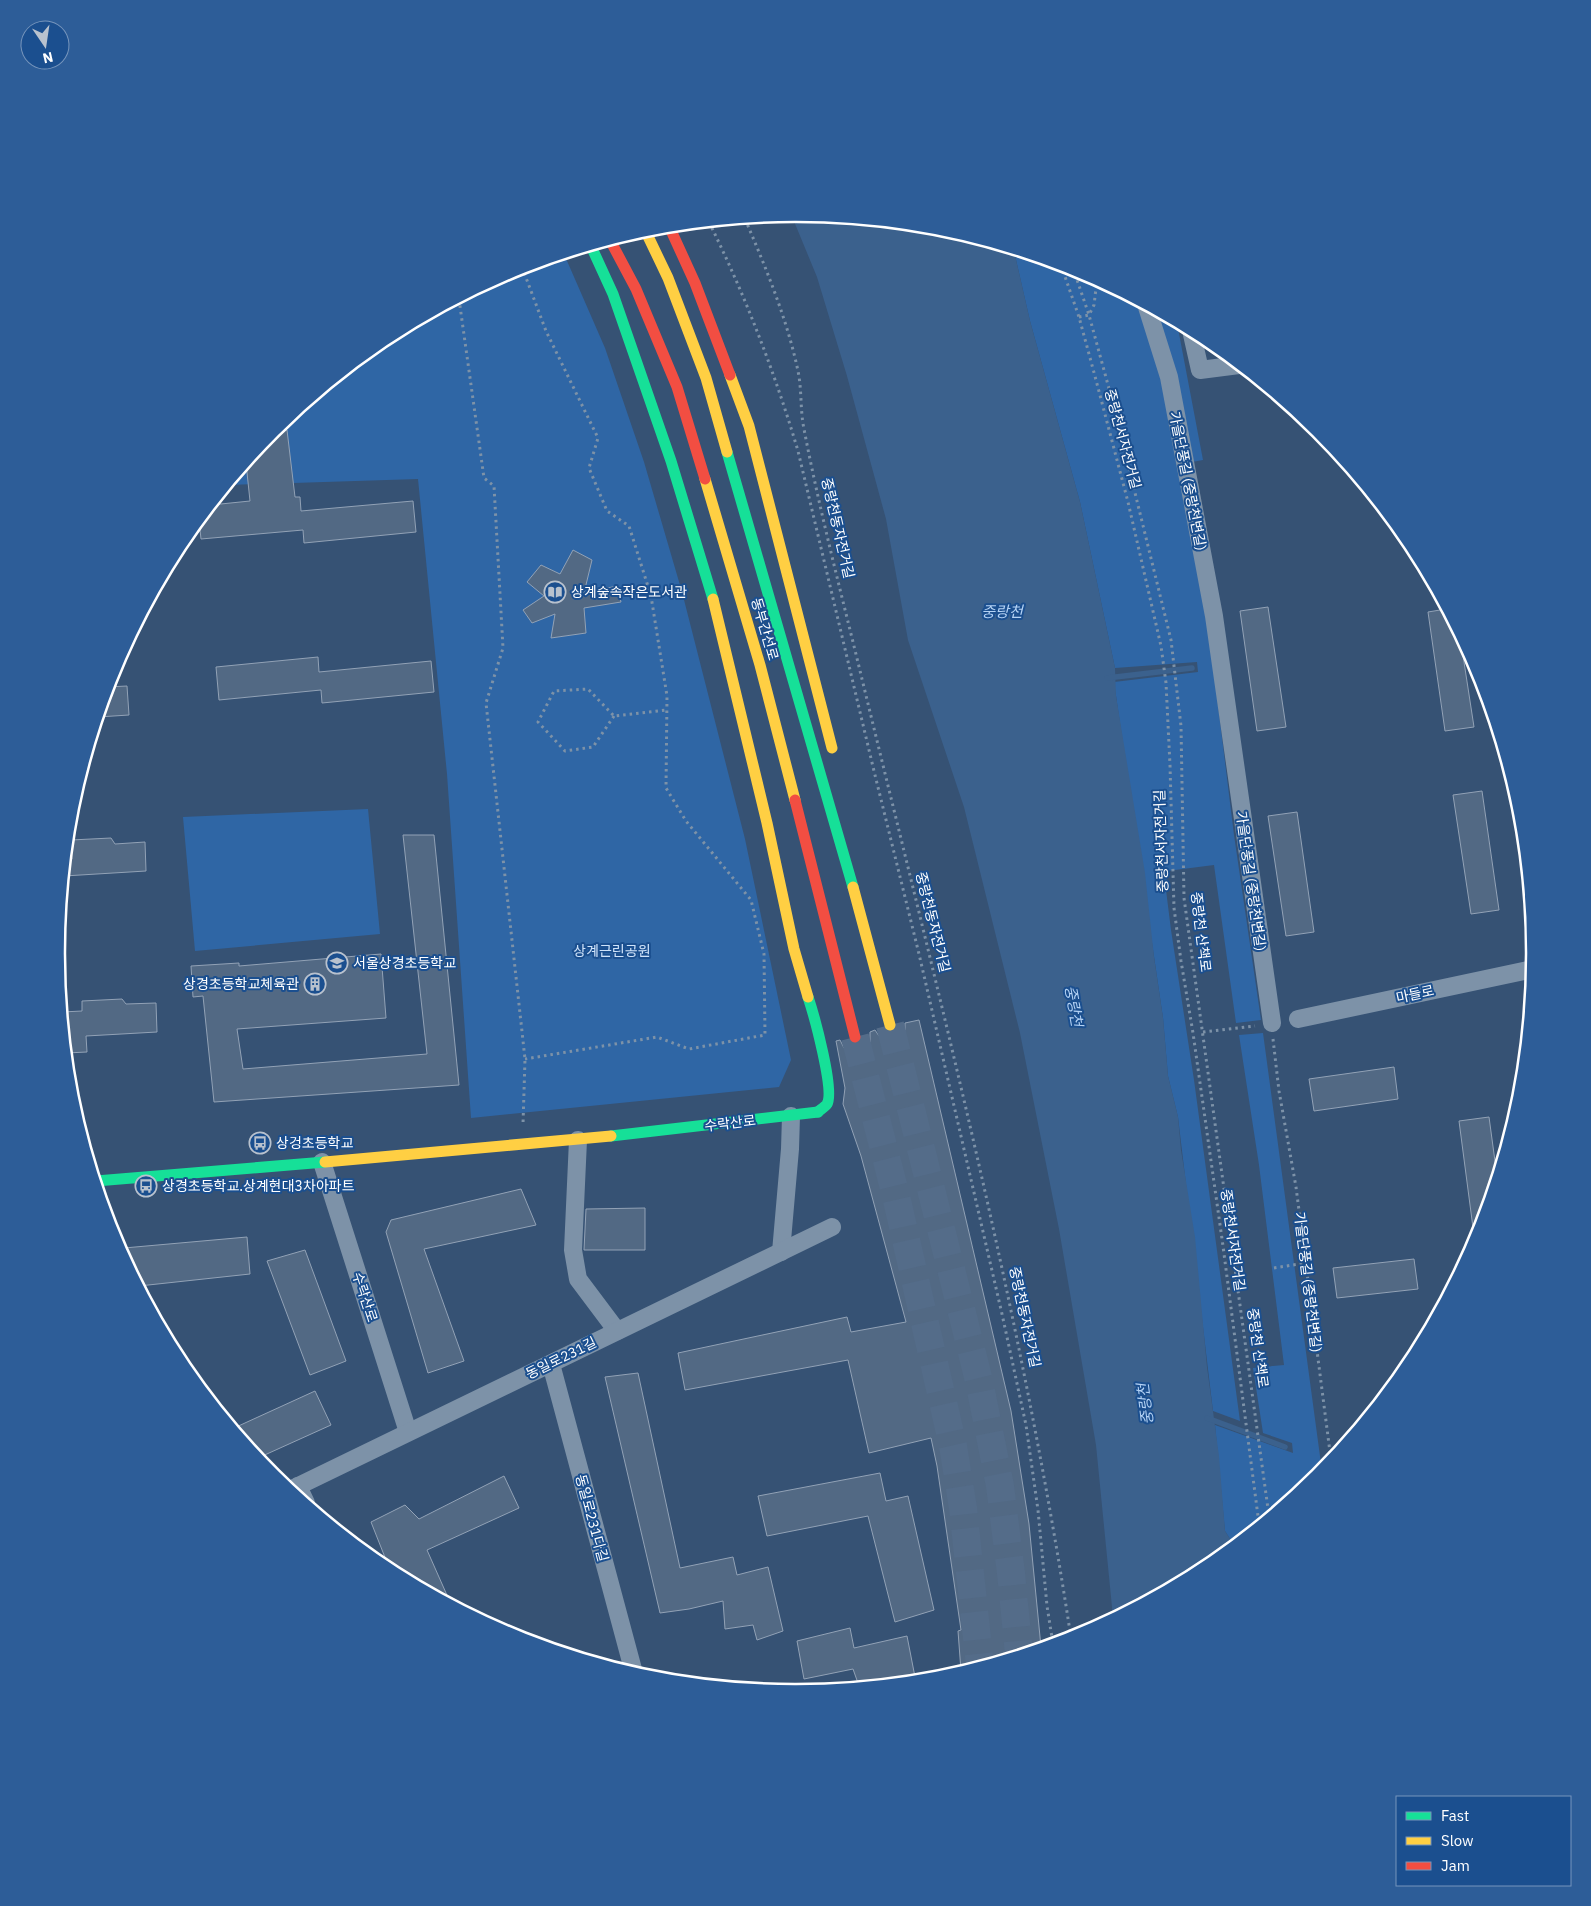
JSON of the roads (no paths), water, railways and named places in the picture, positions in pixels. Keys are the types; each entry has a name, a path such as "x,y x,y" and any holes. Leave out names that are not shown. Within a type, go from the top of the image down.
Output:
{"main road":[{"path":"673,234 696,283 749,426 835,760"},
{"name":"동부간선로","path":"649,238 668,278 706,378 862,916 890,1025"},
{"name":"동부간선로","path":"613,246 636,289 677,387 760,665 855,1037"},
{"name":"수락산로","path":"102,1181 578,1140 791,1116 818,1112 828,1104 830,1091 815,1019 794,949 767,823 713,598 671,461 613,294 593,251"},
{"path":"846,818 862,916"}],"street":[{"name":"가을단풍길 (중랑천변길)","path":"1149,314 1169,377 1214,616 1272,1023"},
{"path":"1194,342 1200,370 1230,366"},
{"name":"마들로","path":"1298,1019 1525,971"},
{"path":"781,1252 791,1116"},
{"path":"578,1140 573,1250 578,1279 617,1331"},
{"name":"수락산로","path":"322,1162 408,1432"},
{"name":"동일로231길","path":"297,1487 832,1227"},
{"name":"동일로231다길","path":"551,1364 632,1664"}],"water":[{"name":"중랑천","path":"794,222 843,224 891,229 985,247 1015,256 1030,321 1080,502 1115,668 1116,696 1145,873 1163,1018 1168,1076 1178,1117 1181,1150 1195,1237 1207,1367 1219,1456 1225,1531 1230,1540 1161,1586 1112,1611 1096,1445 1059,1229 1020,1033 964,807 908,640 886,519 847,376 817,277"}],"waterway":[{"path":"1107,678 1192,668"},
{"path":"1207,1418 1285,1447"}],"tunnel":[{"path":"890,1025 979,1381 1000,1486 1018,1649"},
{"path":"855,1037 896,1196 953,1446 963,1508 979,1660"}],"place":[{"name":"상계숲속작은도서관","path":"555,592"},
{"name":"서울상경초등학교","path":"337,963"},
{"name":"상경초등학교체육관","path":"315,984"},
{"name":"상겅초등학교","path":"260,1143"},
{"name":"상경초등학교.상계현대3차아파트","path":"146,1186"}],"park label":[{"name":"상계근린공원","path":"612,951"}]}
